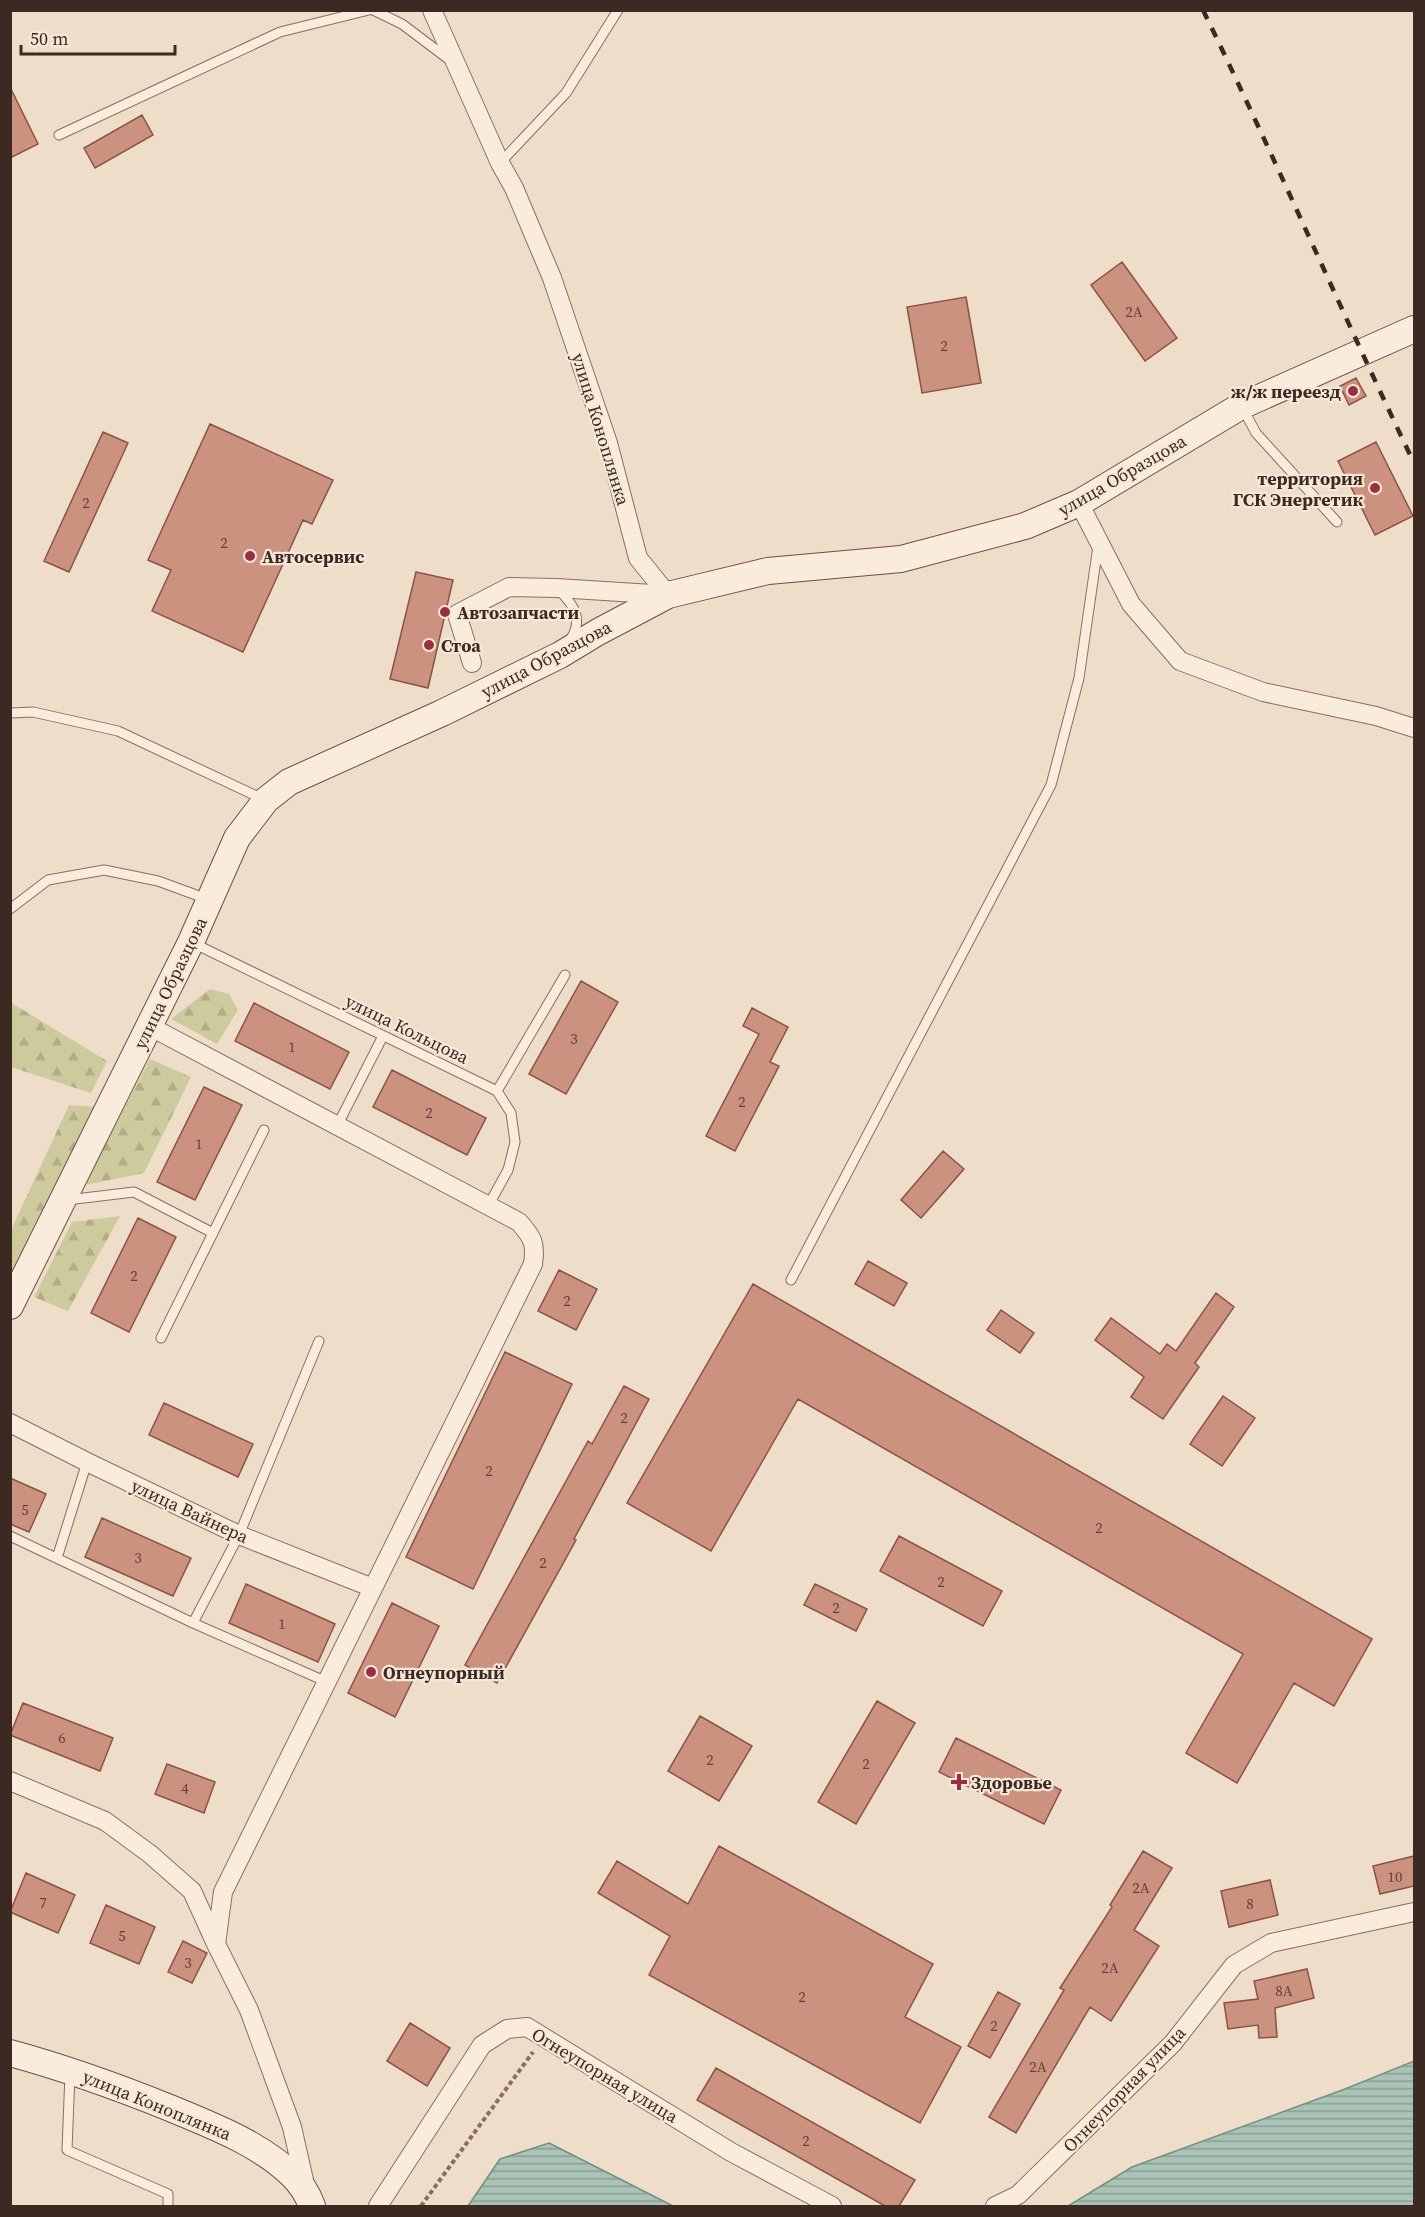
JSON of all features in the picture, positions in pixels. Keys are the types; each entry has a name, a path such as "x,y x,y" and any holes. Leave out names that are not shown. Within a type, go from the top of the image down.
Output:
{"main road":[{"name":"улица Образцова","path":"10,1306 191,942 237,838 266,800 289,782 442,713 560,655 668,595 768,571 901,559 1025,526 1079,503 1241,406 1414,329"},
{"name":"улица Коноплянка","path":"10,2053 58,2066 126,2090 240,2138 293,2176 310,2200"}],"street":[{"name":"улица Коноплянка","path":"432,10 500,163 514,188 552,278 608,443 638,558 668,595"},
{"path":"1079,503 1131,604 1180,661 1263,692 1376,716 1414,728"},
{"path":"472,663 457,614 509,587 668,595"},
{"path":"149,1026 519,1222 531,1235 536,1248 533,1264 223,1892 216,1944"},
{"name":"улица Вайнера","path":"10,1423 239,1535 373,1588"},
{"path":"10,1781 105,1821 150,1854 192,1891 249,2010 292,2127 310,2200"},
{"name":"Огнеупорная улица","path":"995,2206 1017,2195 1173,2043 1234,1965 1271,1943 1414,1912"},
{"name":"Огнеупорная улица","path":"378,2206 482,2045 507,2029 527,2027 731,2152 832,2206"}],"lane":[{"path":"59,135 280,32 371,10 402,24 458,66"},
{"path":"500,163 566,93 618,10"},
{"path":"1241,406 1256,433 1337,522"},
{"path":"791,1280 1051,785 1079,678 1098,541"},
{"path":"557,588 572,602 577,624 577,630 560,655"},
{"path":"10,713 33,712 118,731 266,800"},
{"path":"10,909 48,880 104,870 158,881 210,900"},
{"name":"улица Кольцова","path":"191,942 497,1091"},
{"path":"489,1206 508,1170 514,1142 511,1113 497,1091 565,975"},
{"path":"337,1126 383,1036"},
{"path":"161,1338 264,1130"},
{"path":"63,1201 134,1192 213,1233"},
{"path":"192,1623 239,1535 319,1341"},
{"path":"57,1558 87,1462"},
{"path":"10,1536 192,1623 327,1682"},
{"path":"70,2072 67,2150 168,2194 168,2206"}],"path":[{"path":"421,2206 544,2037"}],"green space":[{"path":"210,989 229,994 238,1010 217,1044 171,1019"},
{"path":"10,1002 107,1061 91,1093 11,1067"},
{"path":"150,1059 191,1077 144,1173 85,1185"},
{"path":"69,1105 94,1107 11,1280 11,1230"},
{"path":"120,1216 68,1311 34,1297 72,1222"}],"shaded area":[{"path":"1414,2061 1414,2206 1068,2206 1132,2167 1345,2089"},
{"path":"549,2143 673,2206 468,2206 500,2159"}],"building":[{"path":"10,87 38,144 10,158"},
{"path":"142,115 153,135 95,168 84,148"},
{"path":"1122,262 1177,338 1145,361 1091,285"},
{"path":"966,297 981,383 922,393 907,307"},
{"name":"ж/ж переезд","path":"1356,378 1366,396 1349,405 1340,386"},
{"path":"210,424 333,480 312,524 303,520 243,652 152,611 171,570 148,560"},
{"path":"103,432 128,443 69,572 44,561"},
{"name":"территория ГСК Энергетик","path":"1376,442 1413,516 1375,535 1338,461"},
{"path":"416,572 453,580 428,688 390,679"},
{"path":"581,981 618,1002 566,1094 529,1074"},
{"path":"254,1003 349,1052 330,1089 235,1041"},
{"path":"752,1008 788,1027 770,1062 779,1066 735,1151 706,1136 759,1034 743,1026"},
{"path":"392,1070 486,1118 467,1155 373,1107"},
{"path":"204,1087 242,1105 195,1200 157,1182"},
{"path":"943,1151 964,1169 921,1218 901,1200"},
{"path":"138,1218 176,1237 129,1332 91,1313"},
{"path":"868,1261 907,1283 894,1306 855,1284"},
{"path":"559,1270 597,1289 576,1330 538,1311"},
{"path":"753,1284 1372,1639 1334,1706 1294,1683 1237,1783 1186,1753 1243,1654 798,1399 711,1551 627,1503"},
{"path":"1216,1293 1234,1307 1195,1363 1199,1367 1163,1419 1131,1397 1144,1377 1095,1340 1111,1318 1160,1354 1167,1344 1176,1351"},
{"path":"1001,1310 1034,1333 1020,1353 987,1330"},
{"path":"505,1352 572,1384 473,1589 406,1557"},
{"path":"624,1386 649,1399 574,1539 576,1540 497,1683 465,1665 588,1441 592,1444"},
{"path":"1223,1396 1255,1418 1222,1466 1190,1444"},
{"path":"164,1403 253,1444 238,1477 149,1435"},
{"path":"10,1478 46,1494 29,1532 10,1524"},
{"path":"102,1518 191,1558 173,1596 85,1557"},
{"path":"899,1536 1002,1591 983,1626 880,1571"},
{"path":"246,1584 335,1624 318,1662 229,1623"},
{"path":"815,1584 867,1609 856,1631 804,1605"},
{"path":"392,1603 439,1626 395,1717 348,1693"},
{"path":"877,1701 915,1723 856,1824 818,1802"},
{"path":"23,1703 113,1738 100,1771 10,1735"},
{"path":"700,1716 752,1746 719,1801 668,1771"},
{"path":"956,1738 1061,1790 1044,1824 939,1772"},
{"path":"167,1764 215,1782 204,1813 155,1794"},
{"path":"719,1846 933,1964 905,2017 961,2047 920,2123 649,1975 670,1936 598,1893 617,1861 688,1904"},
{"path":"1143,1851 1172,1868 1134,1930 1159,1946 1111,2021 1090,2007 1016,2133 989,2117 1064,1990 1060,1988 1112,1907 1110,1905"},
{"path":"1414,1856 1414,1886 1380,1894 1373,1866"},
{"path":"26,1873 75,1895 58,1933 10,1912"},
{"path":"1270,1880 1278,1915 1229,1927 1221,1891"},
{"path":"106,1905 155,1927 139,1964 90,1943"},
{"path":"183,1941 207,1953 192,1983 168,1972"},
{"path":"1307,1969 1314,1998 1275,2008 1277,2037 1259,2038 1258,2025 1228,2029 1224,2003 1258,1999 1254,1981"},
{"path":"998,1992 1020,2004 990,2058 968,2046"},
{"path":"410,2023 450,2048 427,2086 387,2061"},
{"path":"716,2068 915,2180 899,2206 885,2206 697,2100"}],"railway":[{"path":"1203,10 1414,463"}],"place":[{"name":"ж/ж переезд","path":"1353,391"},
{"name":"территория ГСК Энергетик","path":"1375,488"},
{"name":"Автосервис","path":"250,556"},
{"name":"Автозапчасти","path":"445,612"},
{"name":"Стоа","path":"429,645"},
{"name":"Огнеупорный","path":"371,1672"},
{"name":"Здоровье","path":"959,1782"}]}
